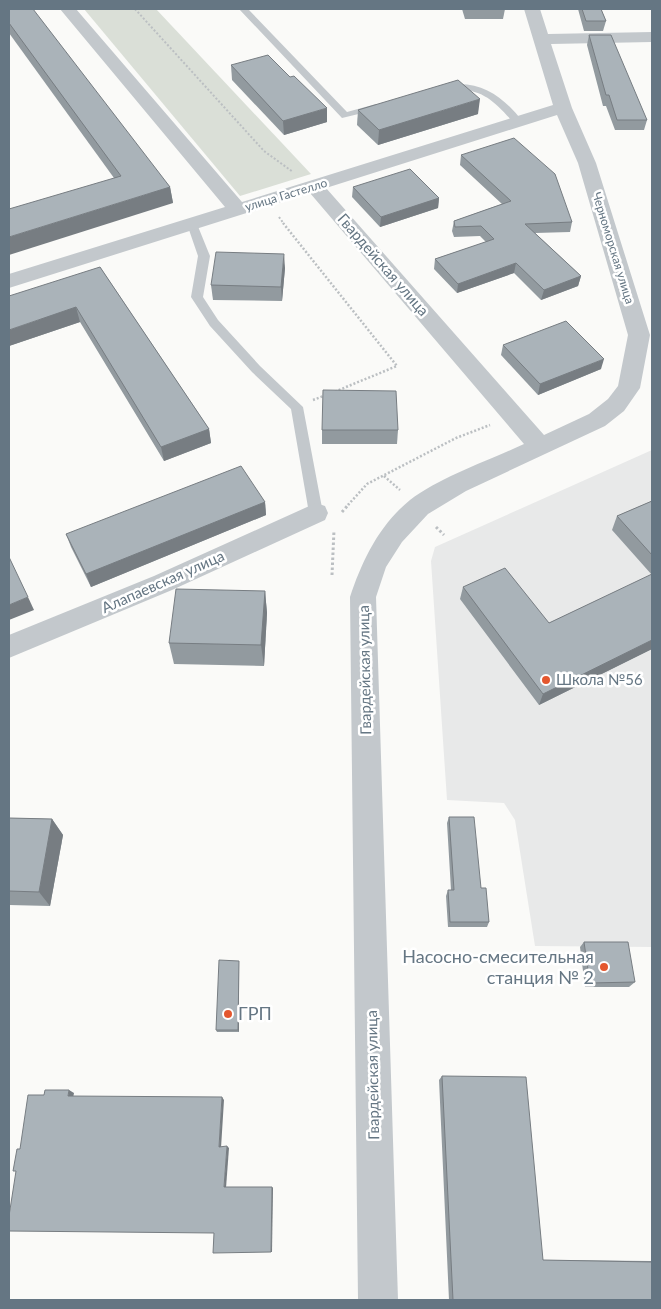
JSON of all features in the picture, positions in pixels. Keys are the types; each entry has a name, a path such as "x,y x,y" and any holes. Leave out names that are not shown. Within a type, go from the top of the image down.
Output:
{"street":[{"path":"68,9 238,210"},
{"name":"Черноморская улица","path":"532,9 564,108 587,163 646,334 629,388 616,405 597,420 539,445"},
{"path":"542,39 652,37"},
{"name":"улица Гастелло","path":"9,282 564,108"},
{"name":"Гвардейская улица","path":"314,186 539,445 457,485 418,507 393,535 374,564 363,597 378,1300"},
{"name":"Алапаевская улица","path":"9,647 326,516"}],"lane":[{"path":"242,9 345,116 383,106"},
{"path":"431,93 460,85 470,85 495,98 518,122"},
{"path":"192,224 204,256 197,298 203,309 256,369 297,407 326,516"}],"path":[{"path":"135,9 264,151 314,186"},
{"path":"273,210 397,366 297,407"},
{"path":"332,576 326,516 367,484 456,438 514,415"}],"shaded area":[{"path":"84,9 156,9 311,174 240,196"},
{"name":"Школа №56","path":"652,450 652,947 535,946 515,820 504,803 447,800 431,561 435,547"}],"building":[{"path":"9,9 33,9 170,187 9,237 9,209 121,176 9,23"},
{"path":"582,9 601,9 606,21 586,21"},
{"path":"589,35 611,35 647,120 617,120 609,95 606,95"},
{"path":"268,55 290,77 294,76 327,108 283,121 231,65"},
{"path":"458,80 480,99 379,130 358,110"},
{"path":"514,138 555,174 572,222 525,224 581,276 544,290 516,263 458,284 435,259 494,239 481,226 455,227 454,221 511,201 461,155"},
{"path":"410,169 439,198 381,217 353,187"},
{"path":"216,252 284,254 281,287 211,285"},
{"path":"100,267 209,429 161,447 76,307 9,330 9,296"},
{"path":"566,321 604,359 540,384 503,345"},
{"path":"323,390 396,391 398,430 322,430"},
{"path":"241,466 265,502 86,574 66,534"},
{"path":"652,501 652,555 617,516"},
{"path":"9,557 28,597 9,605"},
{"path":"505,568 549,623 652,574 652,640 543,694 463,587"},
{"path":"176,589 265,591 261,645 169,643"},
{"path":"449,817 474,817 481,888 486,888 489,922 450,922 448,890 454,890"},
{"path":"9,818 52,819 39,892 9,891"},
{"name":"Насосно-смесительная станция № 2","path":"584,942 628,942 635,982 590,983"},
{"path":"219,960 239,961 238,1030 216,1030"},
{"path":"442,1076 526,1077 543,1260 652,1262 652,1300 453,1300"},
{"path":"45,1090 69,1090 68,1096 222,1097 219,1147 227,1146 224,1187 272,1187 271,1252 213,1253 214,1233 9,1231 9,1216 16,1171 13,1171 17,1149 20,1149 28,1095 44,1095"}],"place":[{"name":"Школа №56","path":"546,680"},
{"name":"Насосно-смесительная станция № 2","path":"604,967"},
{"name":"ГРП","path":"228,1014"}]}
